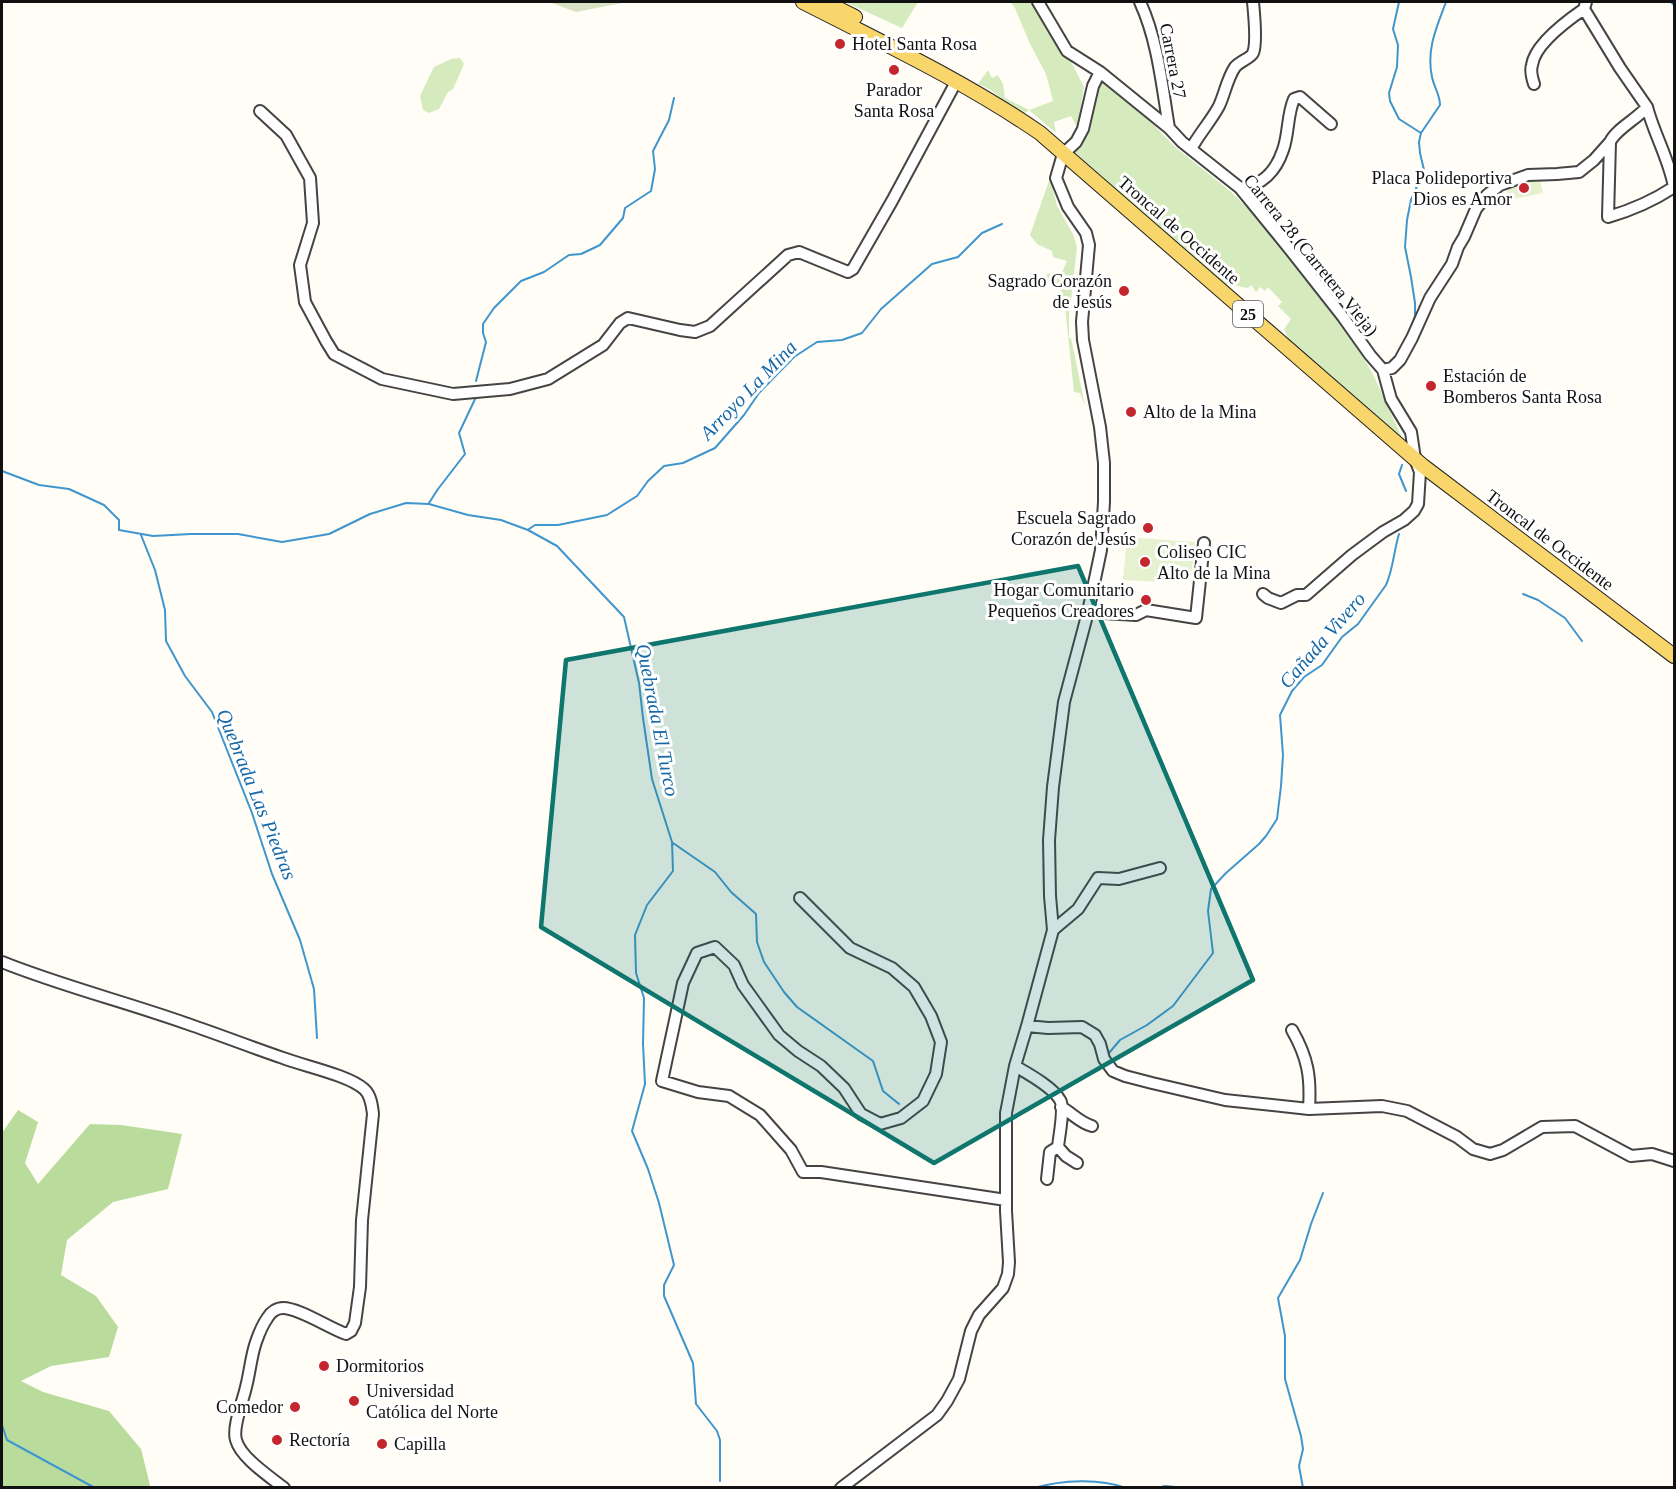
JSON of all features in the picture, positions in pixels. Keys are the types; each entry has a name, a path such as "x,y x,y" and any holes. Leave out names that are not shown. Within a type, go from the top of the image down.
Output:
{"main road":[{"path":"803,2 823,5"},
{"name":"Troncal de Occidente","path":"823,5 831,5 863,22 868,34 1003,107 1040,133 1415,459 1674,656"}],"street":[{"name":"Carrera 28 (Carretera Vieja)","path":"1038,2 1067,51 1100,72 1240,188 1383,370 1391,399 1411,432 1415,459 1420,472 1418,504 1414,511 1352,555 1306,595 1297,595 1281,603 1263,594"},
{"name":"Carrera 27","path":"1140,2 1149,21 1169,128"},
{"path":"1191,149 1220,105 1230,75 1236,65 1252,55 1255,34 1253,2"},
{"path":"1534,84 1532,63 1540,48 1552,34 1585,5 1620,68 1647,107 1674,187 1633,210 1608,217 1610,142"},
{"path":"841,1488 938,1415 959,1379 971,1331 979,1315 1002,1288 1008,1274 1006,1113 1015,1066 1053,930 1049,840 1053,787 1064,702 1088,612 1101,550 1105,479 1100,427 1083,340 1082,313 1089,244 1086,233 1068,207 1056,178 1063,154 1076,142 1083,129 1100,72"},
{"path":"260,111 286,135 310,178 313,223 300,265 305,302 334,354 382,379 453,394 510,389 548,379 603,345 620,323 628,318 695,332 710,326 788,255 800,252 848,272 853,269 956,82"},
{"path":"1240,188 1250,187 1269,176 1283,151 1294,99 1300,97 1331,124"},
{"path":"1383,370 1392,368 1400,360 1430,298 1452,264 1476,209 1487,195 1500,185 1528,175 1579,172 1594,160 1613,137 1640,116 1647,107"},
{"path":"1088,612 1136,615 1146,610 1196,618 1204,543"},
{"path":"1053,930 1078,909 1098,878 1119,879 1160,868"},
{"path":"800,898 850,948 892,968 914,987 931,1016 941,1042 936,1074 923,1101 901,1118 880,1124 861,1114 844,1088 821,1066 779,1035 743,985 734,965 714,947 697,953 682,983 662,1081 698,1092 729,1096 760,1115 791,1150 803,1172 821,1172 1006,1200"},
{"path":"2,962 332,1074 366,1090 373,1114 362,1220 360,1287 355,1323 351,1331 346,1334 291,1310 282,1308 271,1313 262,1327 256,1344 238,1417 235,1434 239,1448 256,1466 284,1488"},
{"path":"1027,1026 1082,1027 1095,1035 1104,1059 1113,1071 1125,1076 1225,1100 1309,1109 1382,1106 1407,1111 1457,1137 1473,1149 1490,1154 1503,1150 1542,1127 1575,1126 1631,1156 1652,1154 1674,1161"},
{"path":"1292,1030 1304,1053 1308,1068 1309,1109"},
{"path":"1015,1066 1051,1090 1061,1101 1058,1147 1077,1163"},
{"path":"1061,1107 1070,1111 1085,1124 1092,1126"},
{"path":"1047,1179 1050,1152 1058,1147"}],"highlighted area":[{"path":"1078,566 1253,980 934,1163 541,927 566,660"}],"green space":[{"path":"549,2 627,2 576,12"},
{"path":"845,2 918,2 902,28"},
{"path":"1010,2 1034,2 1066,52 1084,87 1078,129 1071,116 1054,122 1056,133 1029,110 1053,101 1046,74"},
{"path":"460,58 464,64 453,89 448,92 439,109 429,113 423,110 420,96 434,67 451,59"},
{"path":"988,70 992,78 998,75 1003,84 1005,98 1029,110 1022,115 991,90 978,84"},
{"path":"1102,82 1148,119 1175,147 1230,191 1261,221 1353,341 1373,374 1407,449 1291,346 1284,329 1291,319 1278,306 1282,302 1268,287 1265,291 1260,287 1256,292 1251,285 1248,288 1227,284 1224,286 1068,149 1076,142 1096,86"},
{"name":"Placa Polideportiva Dios es Amor","path":"1539,176 1543,193 1509,200 1505,184"},
{"path":"1050,178 1057,206 1073,234 1077,247 1069,309 1069,338 1071,338 1085,406 1080,393 1074,392 1062,287 1046,277 1048,273 1059,279 1067,261 1053,257 1052,251 1037,244 1030,235"},
{"name":"Coliseo CIC Alto de la Mina","path":"1127,537 1195,542 1191,578 1164,578 1163,582 1123,580"},
{"path":"18,1110 38,1122 25,1163 38,1184 90,1124 121,1125 182,1134 168,1189 113,1202 67,1240 61,1275 96,1296 118,1327 109,1357 51,1366 21,1381 43,1392 109,1411 141,1449 149,1487 2,1487 2,1133"}],"waterway":[{"path":"1399,2 1393,29 1398,45 1397,67 1389,93 1390,101 1399,119 1421,133"},
{"path":"1411,328 1415,316 1415,303 1405,247 1407,220 1411,200 1424,170 1419,142 1421,133 1440,105 1432,77 1430,57 1433,38 1446,2"},
{"path":"1671,2 1674,5"},
{"path":"476,381 486,342 483,324 494,308 521,281 544,272 569,255 581,254 600,245 623,218 625,208 651,191 655,169 653,151 669,120 674,98"},
{"name":"Arroyo La Mina","path":"529,529 535,525 558,525 607,515 637,496 648,481 664,466 683,463 715,448 744,415 759,393 794,357 817,342 842,340 862,333 881,309 932,264 958,257 982,233 1002,224"},
{"path":"429,503 465,454 459,433 476,397"},
{"path":"1402,465 1399,474 1406,491"},
{"name":"Quebrada El Turco","path":"2,471 39,485 69,489 104,505 119,520 119,530 153,536 238,534 282,542 329,534 370,514 406,503 429,504 468,515 501,520 528,530 557,546 624,617 639,683 652,779 672,842 673,871 647,905 635,935 636,973 644,998 645,1084 632,1131 659,1203 674,1265 664,1285 664,1296 693,1363 696,1404 717,1431 720,1440 720,1481"},
{"name":"Cañada Vivero","path":"1109,1053 1120,1040 1147,1025 1173,1006 1213,953 1208,911 1211,889 1259,844 1277,819 1283,755 1280,715 1292,691 1304,677 1322,665 1342,637 1358,624 1386,585 1399,534"},
{"name":"Quebrada Las Piedras","path":"141,535 155,570 165,610 166,641 185,676 212,712 252,813 272,874 300,940 314,989 317,1038"},
{"path":"1523,594 1538,600 1565,618 1582,641"},
{"path":"673,843 715,872 731,892 756,914 757,942 764,962 784,992 797,1007 873,1061 883,1091 899,1104"},
{"path":"1303,1488 1299,1466 1303,1449 1285,1379 1285,1336 1278,1298 1300,1260 1323,1193"},
{"path":"2,1425 7,1440 95,1488"},
{"path":"1034,1488 1080,1481 1092,1481 1126,1488"},
{"path":"1158,1488 1165,1486 1185,1488"}],"place":[{"name":"Hotel Santa Rosa","path":"840,44"},
{"name":"Parador Santa Rosa","path":"894,70"},
{"name":"Placa Polideportiva Dios es Amor","path":"1524,188"},
{"name":"Sagrado Corazón de Jesús","path":"1124,291"},
{"name":"Estación de Bomberos Santa Rosa","path":"1431,386"},
{"name":"Alto de la Mina","path":"1131,412"},
{"name":"Escuela Sagrado Corazón de Jesús","path":"1148,528"},
{"name":"Coliseo CIC Alto de la Mina","path":"1145,562"},
{"name":"Hogar Comunitario Pequeños Creadores","path":"1146,600"},
{"name":"Dormitorios","path":"324,1366"},
{"name":"Universidad Católica del Norte","path":"354,1401"},
{"name":"Comedor","path":"295,1407"},
{"name":"Rectoría","path":"277,1440"},
{"name":"Capilla","path":"382,1444"}]}
